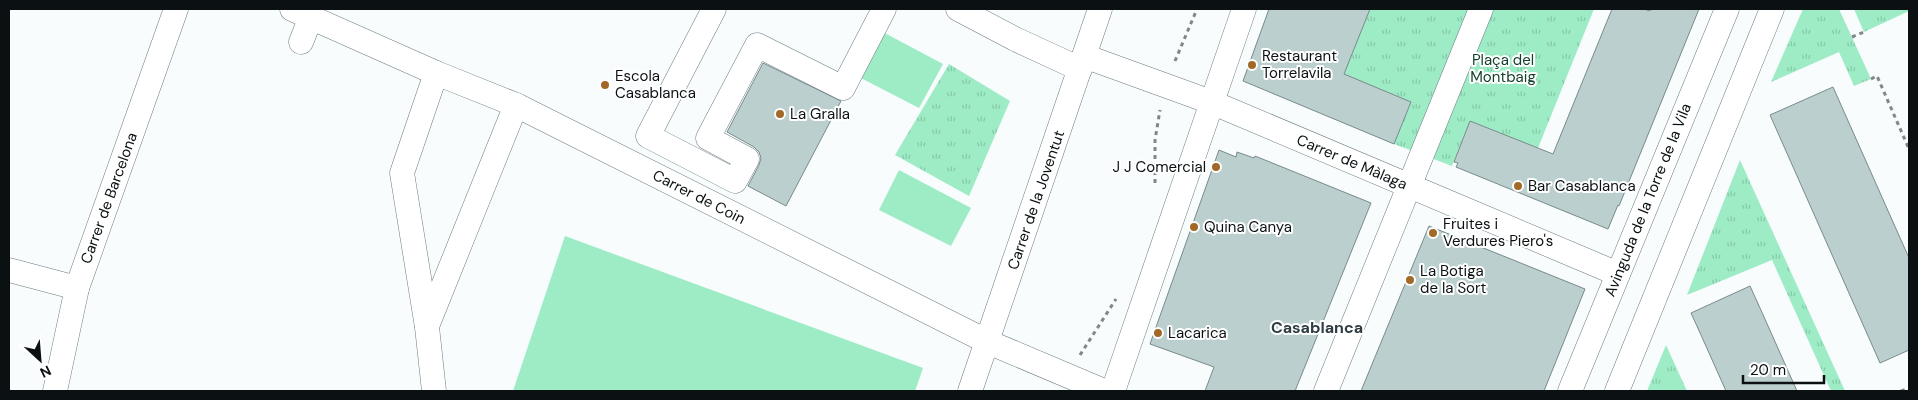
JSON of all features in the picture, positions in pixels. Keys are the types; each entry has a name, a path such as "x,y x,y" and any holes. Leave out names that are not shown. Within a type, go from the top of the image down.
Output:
{"street":[{"name":"Carrer de Barcelona","path":"55,391 77,288 176,9"},
{"path":"714,9 648,136 736,181 747,158 708,138 757,44 843,88 884,9"},
{"name":"Carrer de Màlaga","path":"958,9 1016,39 1082,62 1167,86 1211,102 1618,274"},
{"name":"Carrer de la Joventut","path":"970,391 1100,9"},
{"path":"1114,391 1244,9"},
{"path":"1326,391 1481,9"},
{"name":"Avinguda de la Torre de la Vila","path":"1570,391 1727,9"},
{"path":"1617,391 1772,9"},
{"path":"300,42 302,13"},
{"name":"Carrer de Coin","path":"302,13 436,73 516,105 988,342 1104,391"},
{"path":"434,391 427,327 402,173 436,73"},
{"path":"427,327 516,105"},
{"path":"9,270 77,288"}],"path":[{"path":"1155,191 1155,140 1167,86 1187,29 1197,9"},
{"path":"1852,37 1864,32"},
{"path":"1871,79 1877,76 1909,149"},
{"path":"1069,377 1098,324 1118,295"},
{"path":"1901,391 1909,388"}],"green space":[{"name":"Plaça del Montbaig","path":"1370,9 1594,9 1538,148 1470,121 1452,166 1394,144 1411,102 1343,74"},
{"path":"1803,9 1839,9 1871,79 1854,86 1839,52 1771,82"},
{"path":"1854,9 1909,9 1909,11 1864,32"},
{"path":"879,30 943,64 919,108 855,75"},
{"path":"949,64 1010,101 969,196 895,155"},
{"path":"1740,160 1845,391 1831,391 1772,260 1687,295"},
{"path":"899,170 971,208 951,246 879,210"},
{"path":"565,236 923,368 915,391 513,391"},
{"path":"1666,345 1687,391 1647,391"}],"building":[{"path":"1269,9 1370,9 1344,74 1411,102 1394,144 1243,81"},
{"path":"1612,9 1644,9 1650,11 1651,9 1699,9 1608,229 1456,167 1458,163 1454,162 1470,121 1553,154"},
{"name":"La Gralla","path":"763,63 841,101 786,206 748,186 759,165 761,158 759,152 754,147 727,132"},
{"path":"1833,87 1909,258 1909,350 1880,363 1770,115"},
{"path":"1219,150 1236,157 1237,152 1254,158 1255,156 1371,203 1295,391 1205,391 1214,367 1150,344"},
{"path":"1429,226 1585,289 1544,391 1361,391"},
{"path":"1750,286 1797,391 1726,391 1691,313"}],"place":[{"name":"Restaurant Torrelavila","path":"1252,65"},
{"name":"Escola Casablanca","path":"605,85"},
{"name":"La Gralla","path":"780,114"},
{"name":"J J Comercial","path":"1216,167"},
{"name":"Bar Casablanca","path":"1518,186"},
{"name":"Quina Canya","path":"1194,227"},
{"name":"Fruites i Verdures Piero's","path":"1433,233"},
{"name":"La Botiga de la Sort","path":"1410,280"},
{"name":"Lacarica","path":"1158,333"}],"district":[{"name":"Casablanca","path":"1317,327"}]}
